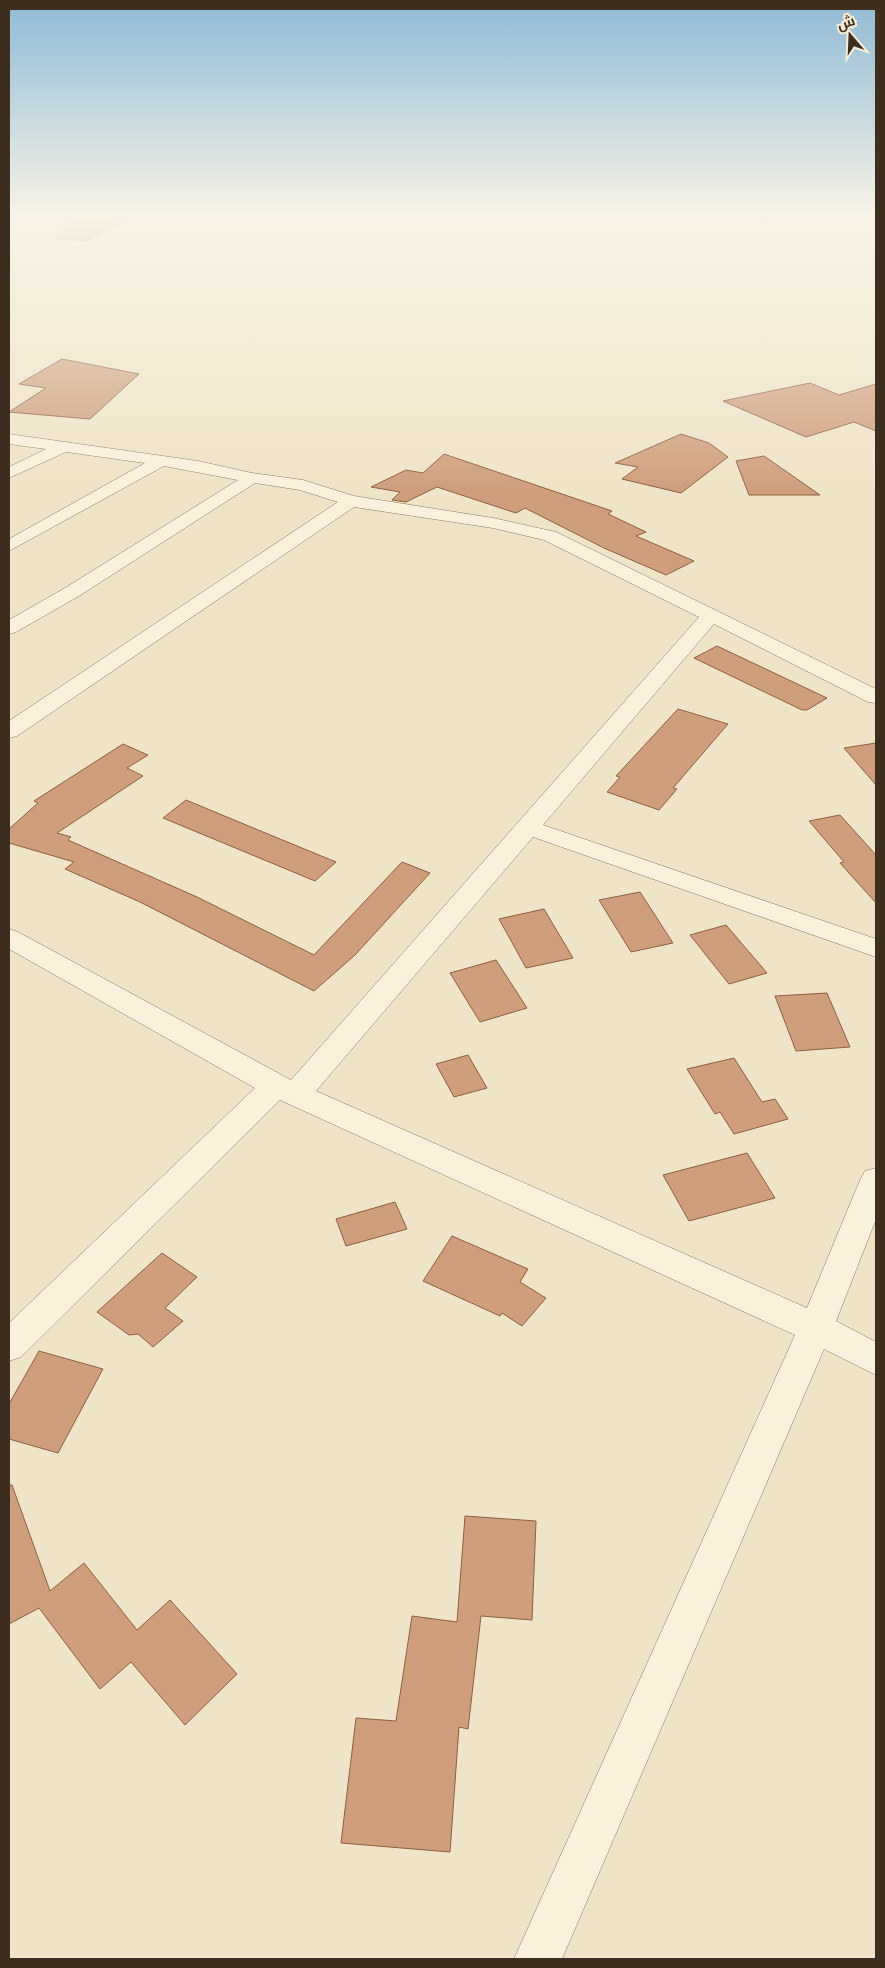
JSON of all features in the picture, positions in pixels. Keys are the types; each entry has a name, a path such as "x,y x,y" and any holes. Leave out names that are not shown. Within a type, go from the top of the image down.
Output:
{"street":[{"path":"9,439 198,466 252,478 302,486 351,501 494,523 550,536 876,697"},
{"path":"9,473 63,447"},
{"path":"9,546 161,462"},
{"path":"9,628 72,592 252,478"},
{"path":"9,731 351,501"},
{"path":"9,1346 286,1090 527,828 711,615"},
{"path":"527,828 876,948"},
{"path":"9,938 286,1090 816,1328 876,1359"},
{"path":"538,1959 816,1328 876,1180"}],"building":[{"path":"62,359 139,374 90,419 9,412 46,388 19,384"},
{"path":"810,383 839,395 876,384 876,431 854,422 806,437 723,401"},
{"path":"681,434 709,443 728,457 681,493 622,479 638,467 615,463"},
{"path":"444,454 612,511 608,514 646,532 636,536 694,561 666,575 604,548 525,508 516,513 437,487 406,502 392,500 400,492 371,487 406,470 423,473"},
{"path":"764,456 820,495 749,495 736,461"},
{"path":"717,646 827,698 807,710 802,710 694,658"},
{"path":"678,709 728,724 673,788 677,789 659,810 607,792 620,777 616,776"},
{"path":"876,743 876,785 844,748"},
{"path":"123,744 148,755 127,768 143,776 57,833 71,837 68,840 197,897 314,955 402,862 430,873 355,955 314,991 140,902 65,869 74,862 9,843 9,829 38,803 34,801"},
{"path":"186,800 336,862 315,881 163,818"},
{"path":"840,815 876,855 876,903 840,863 844,862 809,821"},
{"path":"640,892 673,943 631,952 599,900"},
{"path":"544,909 573,958 526,968 499,919"},
{"path":"726,925 767,973 729,984 690,935"},
{"path":"496,960 527,1008 480,1022 450,973"},
{"path":"827,993 850,1047 796,1051 775,996"},
{"path":"468,1055 487,1088 454,1097 436,1064"},
{"path":"734,1058 762,1102 775,1099 788,1119 734,1134 720,1112 715,1114 687,1069"},
{"path":"747,1153 775,1198 689,1221 663,1175"},
{"path":"395,1202 407,1229 346,1246 336,1219"},
{"path":"452,1236 528,1269 520,1282 546,1298 522,1326 502,1313 500,1316 423,1281"},
{"path":"162,1253 197,1277 165,1308 183,1321 153,1347 138,1334 129,1335 97,1312"},
{"path":"39,1351 103,1369 58,1453 9,1439 9,1404"},
{"path":"9,1485 12,1485 50,1591 84,1563 137,1630 170,1600 237,1674 185,1725 131,1662 100,1689 39,1608 9,1624"},
{"path":"465,1516 536,1521 532,1620 481,1616 468,1729 459,1727 450,1852 341,1843 356,1718 396,1721 412,1616 457,1622"}]}
